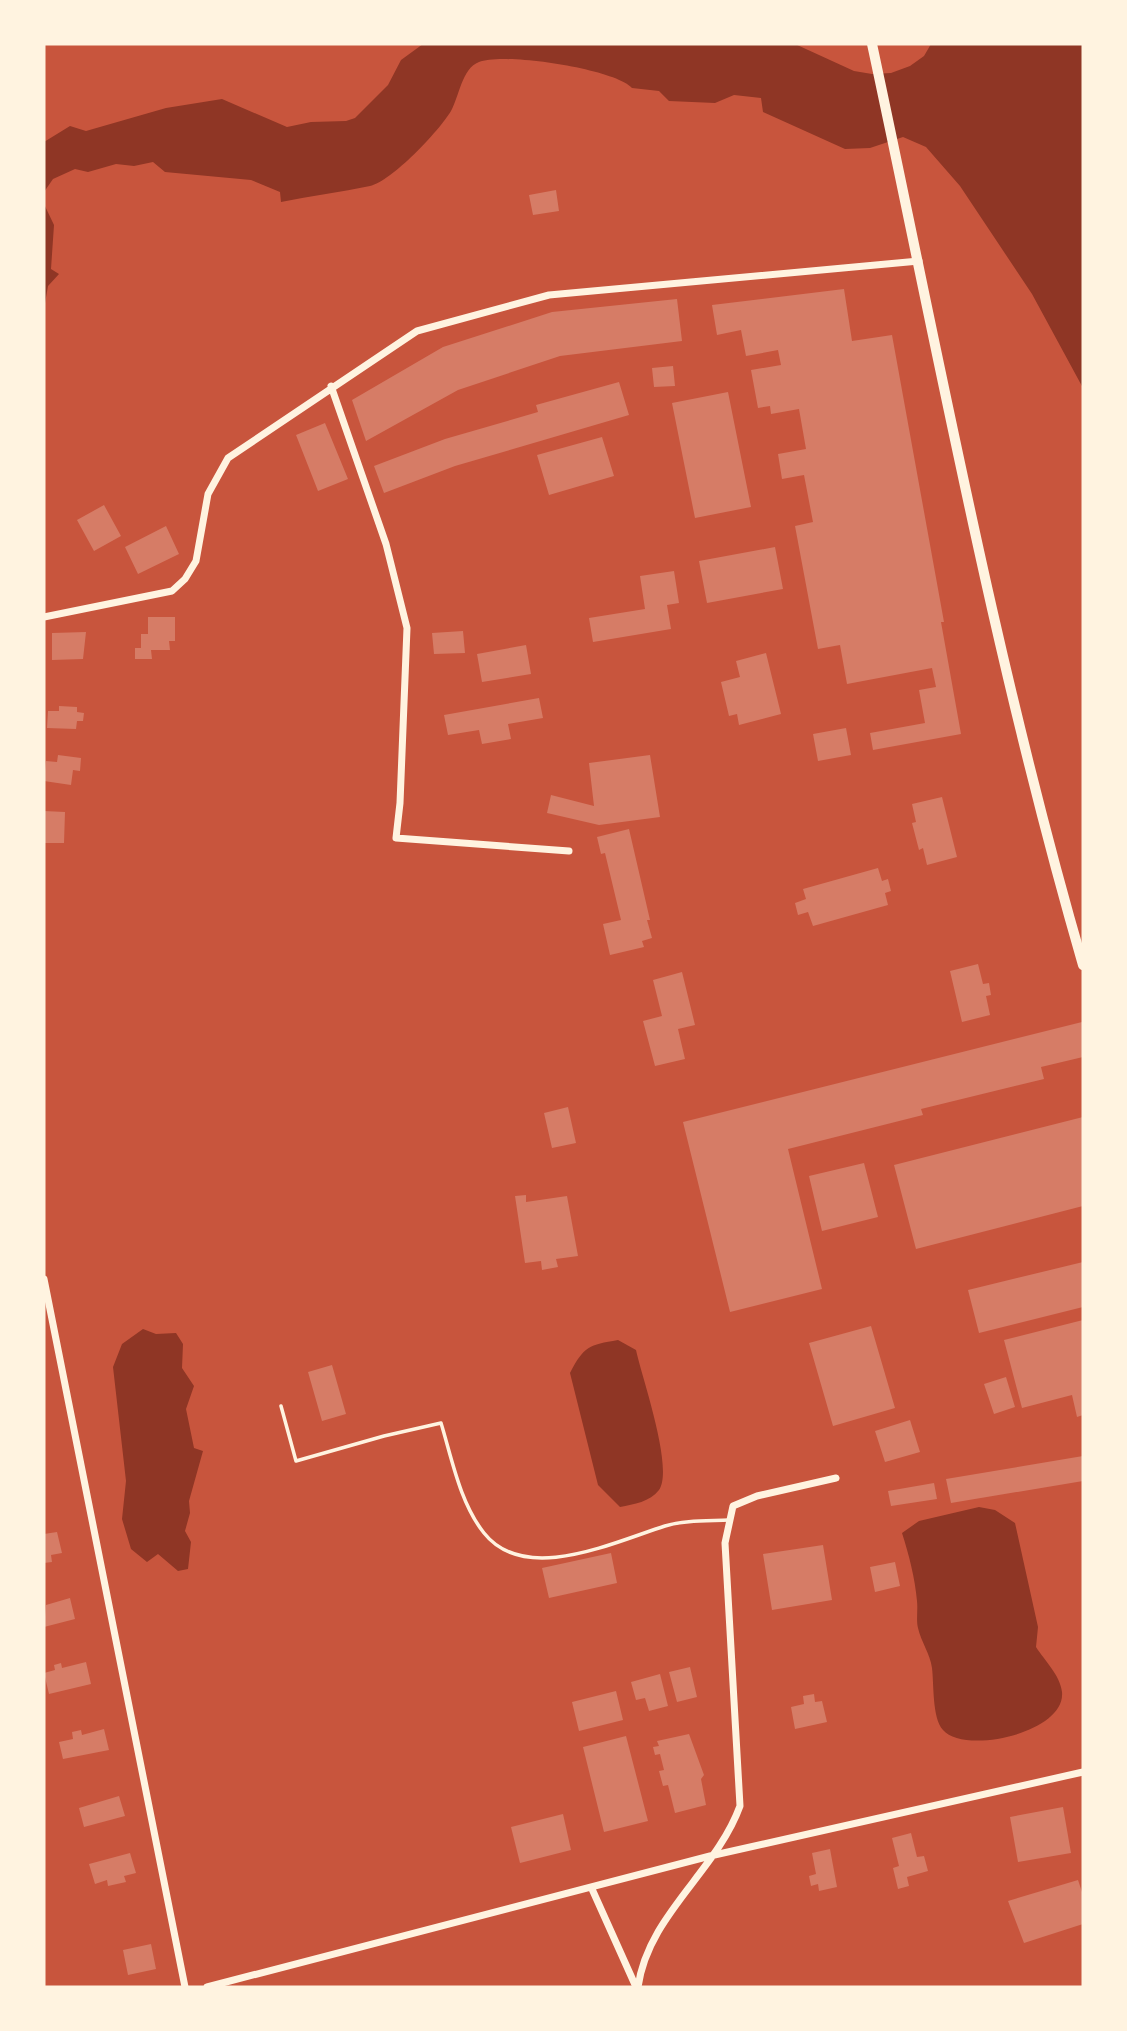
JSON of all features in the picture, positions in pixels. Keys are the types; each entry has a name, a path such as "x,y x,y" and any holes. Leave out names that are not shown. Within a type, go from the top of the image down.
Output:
{"main road":[{"path":"872,44 971,522 1063,896 1083,965"}],"street":[{"path":"44,617 172,591 185,579 196,561 208,494 228,458 331,386 417,331 549,295 919,261"},
{"path":"331,386 386,544 407,628 396,838 569,851"},
{"path":"44,1279 185,1987"},
{"path":"637,1987 641,1966 656,1933 731,1830 740,1806 725,1543 733,1506 757,1496 836,1478"},
{"path":"207,1987 590,1890 710,1856 1083,1772"},
{"path":"590,1890 637,1987"}],"lane":[{"path":"281,1406 296,1461 441,1423 463,1496 484,1533 504,1551 534,1559 613,1546 667,1525 731,1519"}],"shaded area":[{"path":"423,44 795,44 854,71 872,74 891,73 910,66 924,56 931,44 1083,44 1083,388 1032,294 960,186 926,147 903,137 870,148 845,149 763,112 761,98 734,95 715,103 669,101 659,91 632,88 622,81 583,69 534,61 492,59 479,62 469,70 451,111 426,142 390,175 370,186 281,202 280,192 251,180 165,172 153,162 134,166 116,164 88,172 75,169 53,179 44,192 44,142 70,126 86,131 166,108 222,99 287,127 311,122 346,121 355,118 388,85 401,60"},
{"path":"44,204 54,225 51,269 59,274 48,286 44,309"},
{"path":"143,1329 156,1334 176,1333 183,1344 182,1368 194,1386 186,1409 194,1448 203,1451 189,1501 190,1513 185,1531 191,1542 188,1569 178,1571 158,1554 147,1562 131,1549 122,1519 126,1481 113,1367 122,1344"},
{"path":"618,1340 636,1350 663,1463 663,1479 659,1490 641,1502 620,1507 598,1485 570,1373 588,1348"},
{"path":"979,1507 995,1510 1015,1523 1038,1627 1036,1647 1055,1674 1062,1692 1059,1706 1048,1719 1032,1729 991,1740 954,1737 939,1725 932,1668 918,1628 915,1584 902,1533 919,1521"}],"building":[{"path":"556,190 559,211 533,215 529,195"},
{"path":"844,289 852,341 892,335 944,622 941,622 961,734 873,750 870,733 925,723 919,690 936,687 932,668 847,684 840,645 818,649 795,526 813,522 804,475 782,479 778,454 806,449 799,409 771,414 770,406 758,408 751,370 781,365 778,350 746,356 741,330 717,335 712,305"},
{"path":"677,299 682,341 560,356 458,390 366,441 352,400 443,347 552,312"},
{"path":"673,366 675,386 654,387 652,368"},
{"path":"619,382 629,415 455,466 384,493 374,466 445,439 538,412 536,405"},
{"path":"728,392 751,507 695,518 672,403"},
{"path":"325,423 348,479 318,491 296,435"},
{"path":"602,437 614,476 549,495 537,455"},
{"path":"104,505 121,536 94,551 77,520"},
{"path":"166,526 179,554 138,574 125,547"},
{"path":"775,547 783,589 707,603 699,561"},
{"path":"674,571 679,603 667,605 671,629 593,642 589,618 645,609 640,576"},
{"path":"148,617 175,617 175,641 169,641 170,650 151,650 152,659 135,659 135,648 141,648 141,634 148,634"},
{"path":"463,631 465,653 434,654 432,633"},
{"path":"86,632 83,659 52,660 52,633"},
{"path":"526,645 531,674 482,682 477,654"},
{"path":"766,653 781,714 739,725 737,714 729,716 721,682 740,677 736,661"},
{"path":"539,698 543,718 508,724 511,739 482,744 479,730 448,735 444,715"},
{"path":"59,706 77,707 77,712 84,713 83,721 77,721 76,729 47,728 48,711 59,711"},
{"path":"846,728 851,755 818,761 813,734"},
{"path":"58,755 81,758 80,771 73,770 71,785 44,781 46,761 57,762"},
{"path":"650,755 660,817 599,825 547,813 551,795 594,806 589,763"},
{"path":"942,797 957,857 927,865 923,848 919,850 912,823 916,822 912,804"},
{"path":"44,811 65,812 64,843 44,843"},
{"path":"629,829 652,938 642,941 644,947 610,955 603,924 621,920 605,853 601,854 597,837"},
{"path":"878,868 882,881 888,879 891,891 885,893 888,905 813,926 808,912 798,915 795,903 806,899 803,889"},
{"path":"978,964 983,984 989,983 991,995 986,996 990,1015 962,1022 950,971"},
{"path":"682,972 695,1025 678,1029 685,1059 655,1066 643,1021 662,1016 653,980"},
{"path":"1082,1022 1083,1057 1041,1067 1044,1079 921,1109 923,1115 788,1149 822,1289 730,1312 683,1122"},
{"path":"568,1107 576,1143 552,1148 544,1113"},
{"path":"1083,1117 1083,1206 916,1249 894,1165"},
{"path":"864,1163 878,1217 822,1231 809,1176"},
{"path":"526,1195 526,1202 567,1196 578,1256 556,1259 558,1267 542,1270 541,1261 525,1263 515,1196"},
{"path":"1083,1262 1083,1307 979,1333 968,1290"},
{"path":"1083,1320 1083,1415 1077,1417 1072,1395 1022,1408 1004,1340"},
{"path":"871,1326 895,1408 833,1426 809,1343"},
{"path":"332,1365 346,1414 322,1421 308,1372"},
{"path":"1006,1377 1015,1407 994,1414 984,1384"},
{"path":"910,1420 920,1452 885,1462 875,1431"},
{"path":"1083,1456 1083,1481 951,1503 946,1479"},
{"path":"934,1483 937,1499 891,1506 888,1491"},
{"path":"57,1532 62,1553 51,1555 52,1562 44,1563 44,1534"},
{"path":"823,1545 832,1600 772,1610 763,1554"},
{"path":"611,1553 617,1583 549,1598 542,1568"},
{"path":"895,1562 900,1586 875,1592 870,1567"},
{"path":"70,1598 75,1619 44,1627 46,1605"},
{"path":"86,1662 91,1684 49,1694 44,1673 55,1670 54,1665 61,1663 62,1668"},
{"path":"690,1667 697,1697 677,1702 669,1672"},
{"path":"660,1674 668,1706 649,1711 645,1698 636,1700 631,1682"},
{"path":"616,1691 623,1720 579,1731 572,1702"},
{"path":"814,1694 815,1702 822,1701 827,1722 795,1729 791,1707 804,1704 803,1696"},
{"path":"104,1729 109,1750 63,1759 59,1742 73,1739 72,1732 81,1730 82,1735"},
{"path":"689,1734 704,1775 701,1779 706,1805 675,1813 668,1785 663,1786 659,1771 664,1770 660,1754 655,1755 653,1747 659,1746 657,1741"},
{"path":"626,1736 648,1821 604,1832 583,1747"},
{"path":"119,1796 125,1816 84,1827 79,1808"},
{"path":"1063,1807 1071,1853 1018,1862 1010,1817"},
{"path":"563,1814 571,1850 520,1863 511,1827"},
{"path":"911,1833 917,1857 924,1856 928,1871 907,1877 909,1886 898,1889 893,1868 899,1866 892,1838"},
{"path":"830,1849 837,1887 819,1891 818,1884 811,1886 809,1876 816,1874 812,1853"},
{"path":"130,1853 136,1873 124,1876 126,1882 108,1886 107,1880 95,1884 89,1864"},
{"path":"1078,1880 1083,1895 1083,1924 1024,1943 1008,1901"},
{"path":"151,1944 156,1969 128,1975 123,1950"}]}
